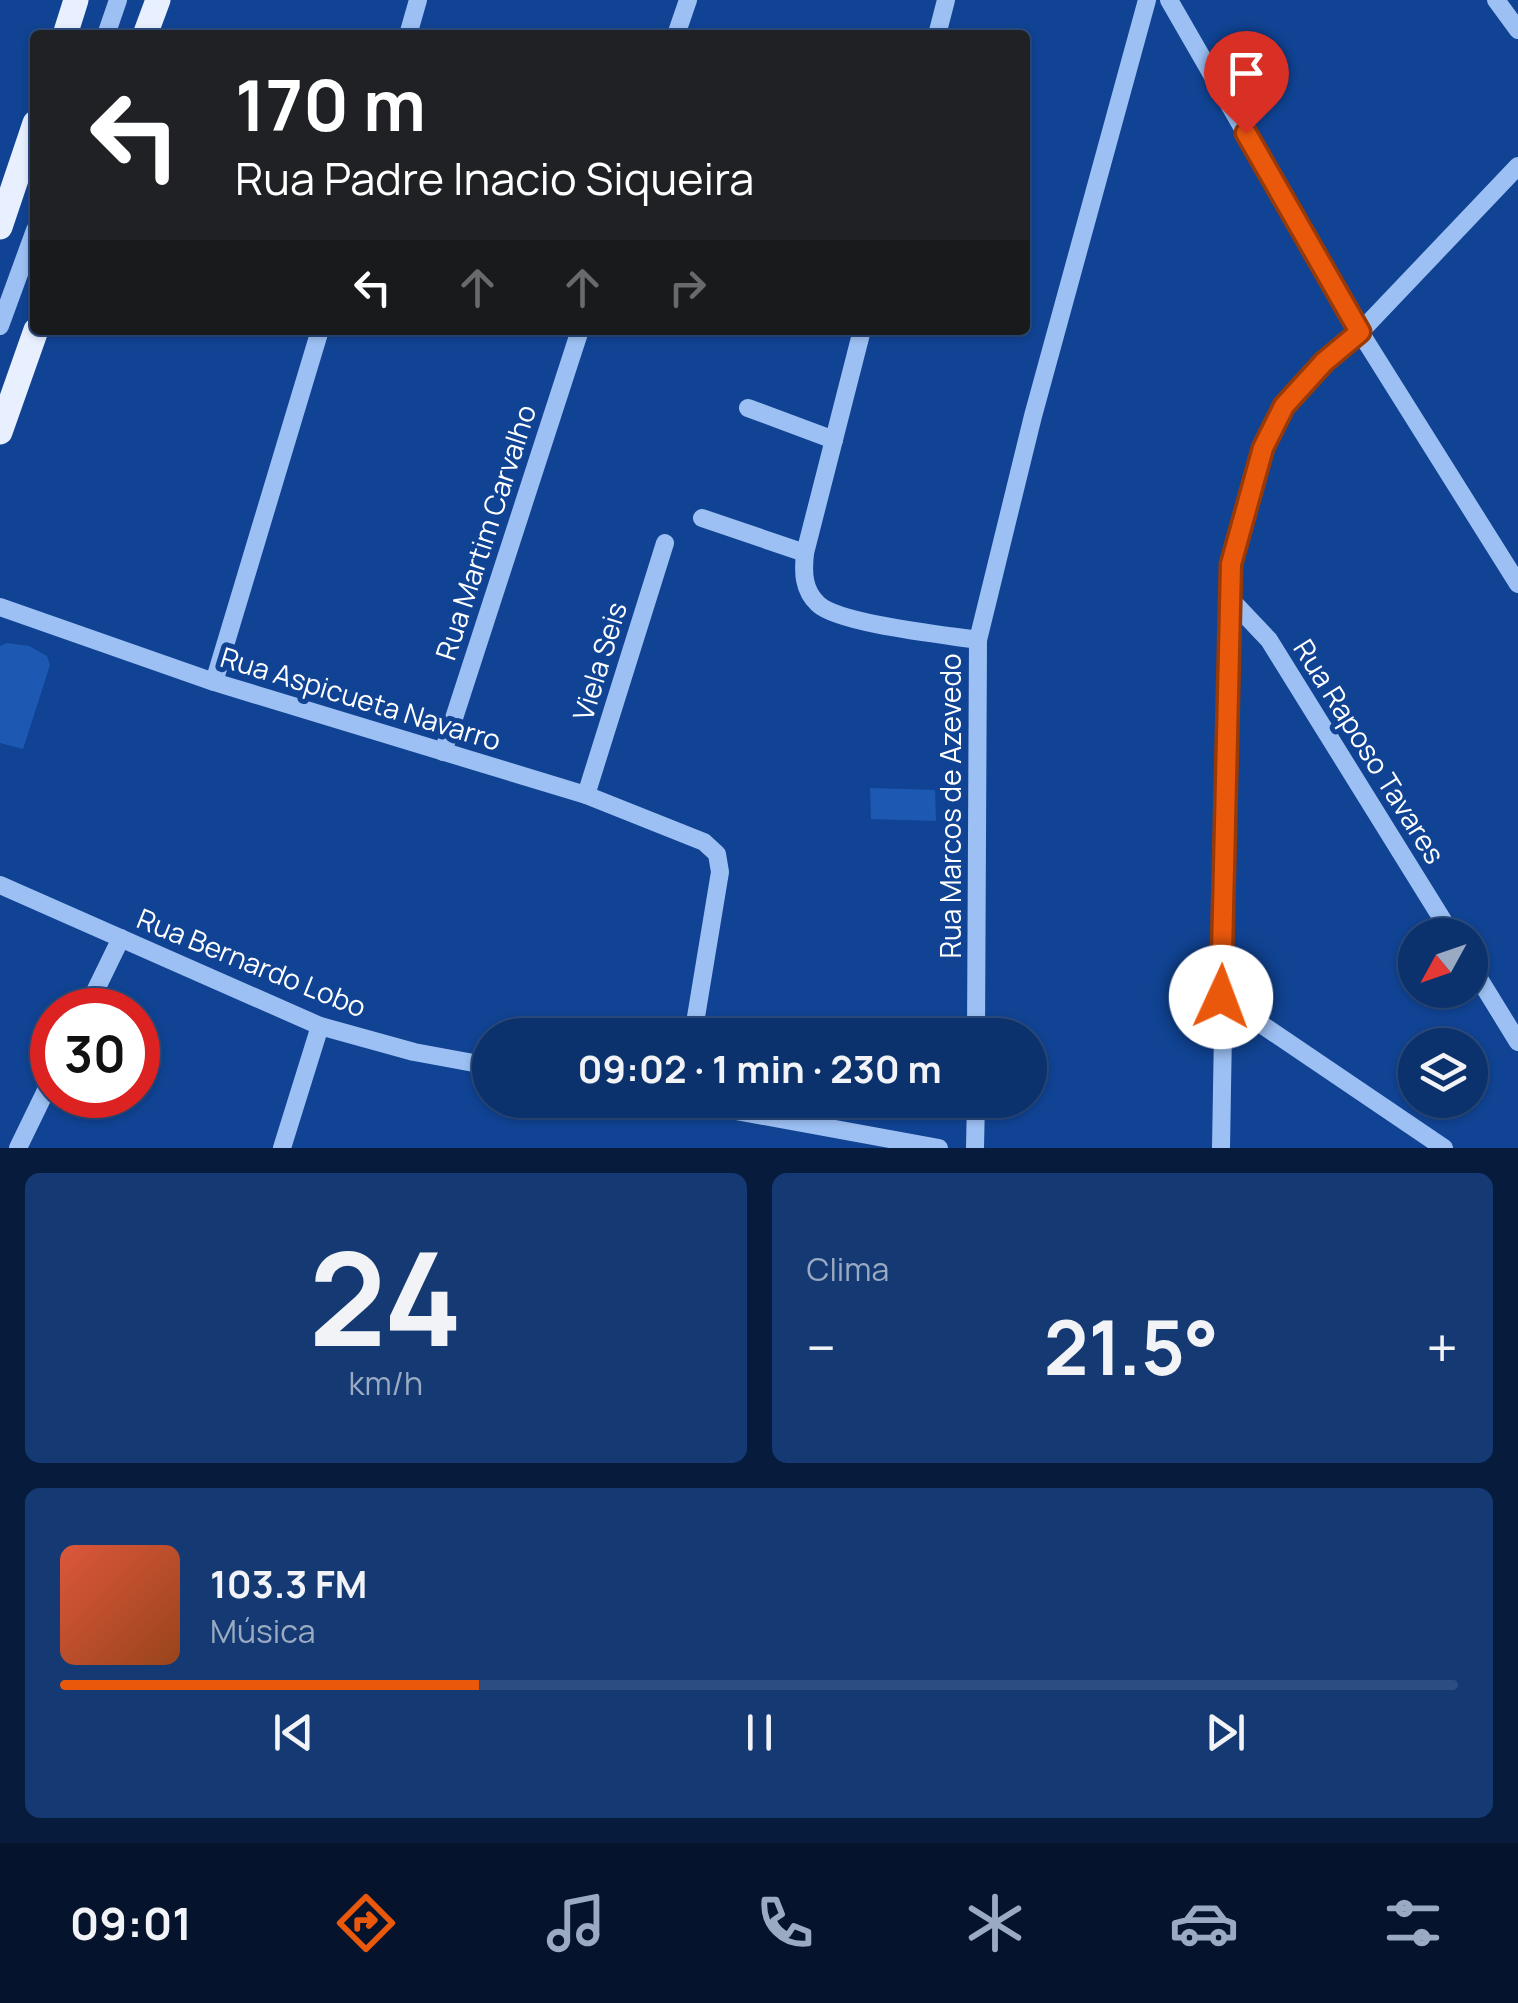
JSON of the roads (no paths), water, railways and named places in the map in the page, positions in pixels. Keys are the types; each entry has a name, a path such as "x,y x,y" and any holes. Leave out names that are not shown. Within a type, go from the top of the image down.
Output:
{"main road":[{"path":"67,30 76,0"},
{"path":"147,30 158,0"},
{"path":"0,227 30,138"},
{"path":"0,432 34,335"}],"street":[{"path":"108,30 118,0"},
{"path":"409,30 418,0"},
{"path":"678,30 688,0"},
{"path":"938,30 946,0"},
{"name":"Rua Marcos de Azevedo","path":"976,1018 978,640 1033,416 1147,0"},
{"path":"1169,0 1360,332 1518,584"},
{"path":"1496,0 1518,30"},
{"path":"1221,1148 1231,564 1263,448 1284,406 1518,166"},
{"path":"0,238 30,234"},
{"path":"0,326 30,245"},
{"path":"214,682 318,335"},
{"name":"Rua Martim Carvalho","path":"443,752 578,335"},
{"path":"861,335 805,553 804,580 822,608 894,627 978,640"},
{"path":"748,408 834,440"},
{"path":"702,518 805,553"},
{"name":"Viela Seis","path":"586,795 665,543"},
{"name":"Rua Raposo Tavares","path":"1233,602 1270,640 1442,918"},
{"name":"Rua Aspicueta Navarro","path":"0,607 214,682 586,795 704,842 717,854 720,872 696,1018"},
{"name":"Rua Bernardo Lobo","path":"0,885 320,1026 414,1052 472,1063"},
{"path":"97,988 122,938"},
{"path":"1488,993 1518,1042"},
{"path":"1221,997 1444,1148"},
{"path":"282,1148 320,1026"},
{"path":"18,1148 33,1118"},
{"path":"778,1118 939,1148"},
{"path":"975,1148 976,1118"}]}
